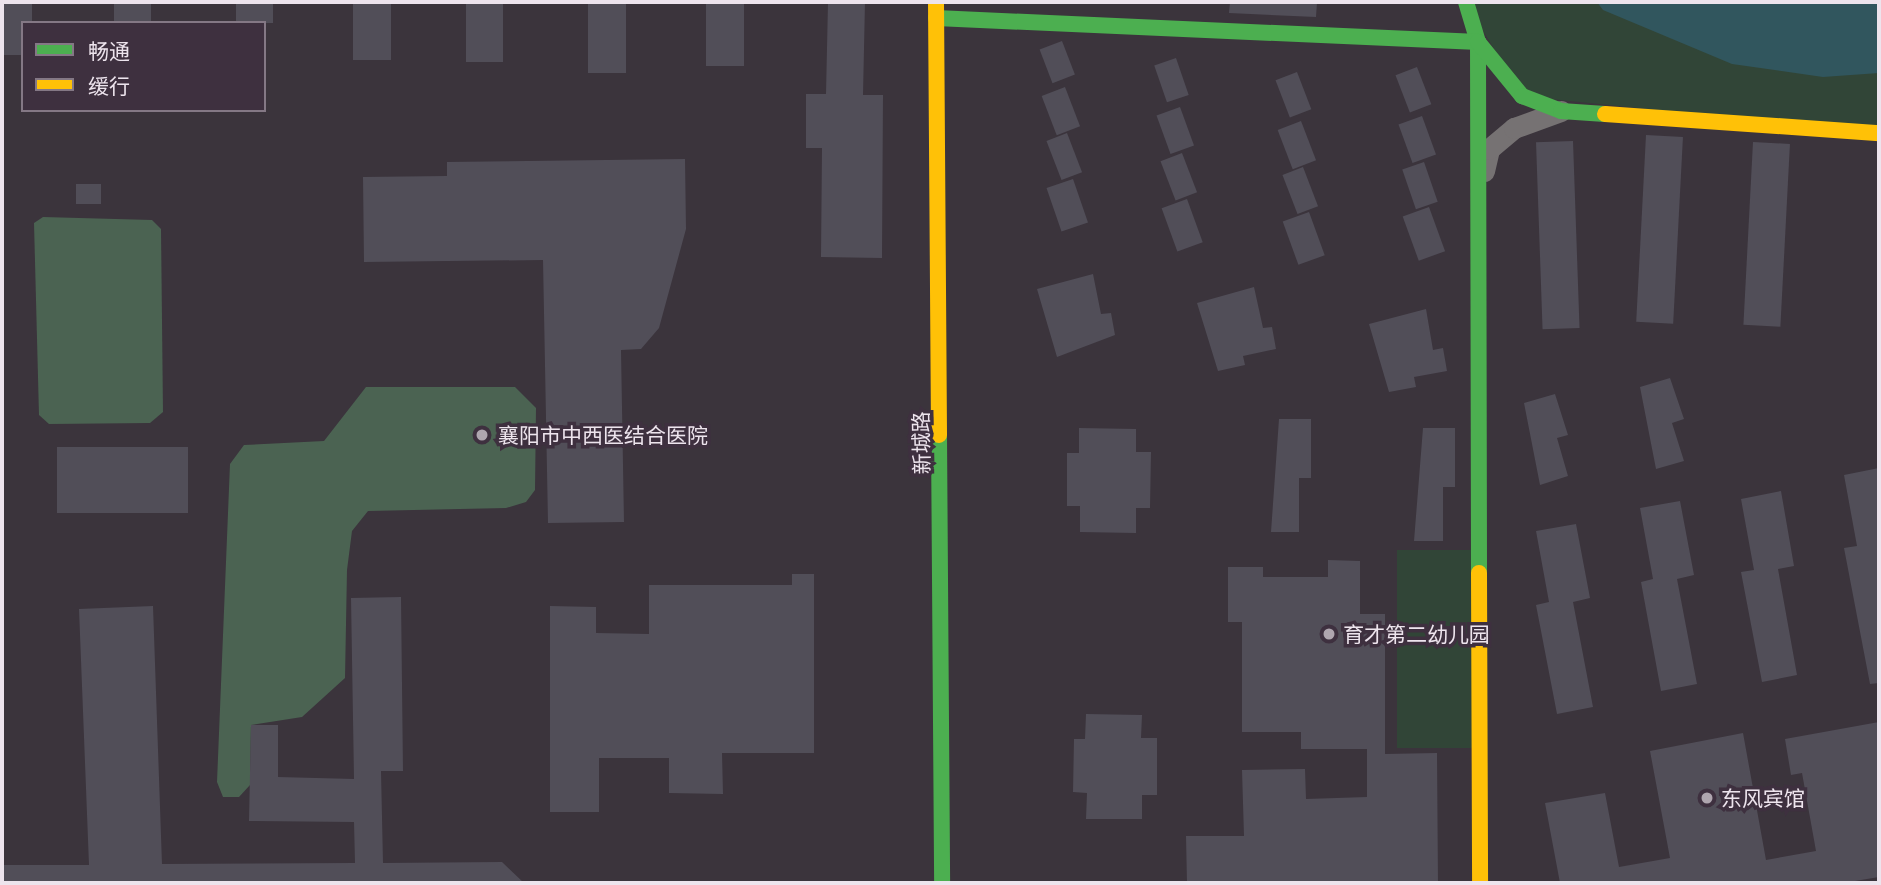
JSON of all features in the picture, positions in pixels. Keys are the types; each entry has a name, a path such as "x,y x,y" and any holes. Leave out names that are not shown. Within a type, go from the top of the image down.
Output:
{"street":[{"path":"1466,2 1478,43 1480,883"},
{"path":"936,10 1478,43 1522,96 1561,111 1879,134"},
{"name":"新城路","path":"936,10 942,883"},
{"path":"1478,194 1489,149 1514,128 1561,111"},
{"path":"924,883 943,842"},
{"path":"943,842 962,883"}],"green space":[{"path":"1466,2 1879,2 1879,133 1522,96"},
{"path":"43,217 152,220 161,229 163,412 150,423 49,424 39,415 34,223"},
{"path":"366,387 515,387 536,408 535,490 526,502 506,508 368,511 352,531 347,570 345,678 302,717 251,725 250,785 239,797 223,797 217,782 230,464 244,445 324,441"},
{"path":"1397,550 1479,550 1479,748 1397,748"}],"water":[{"path":"1597,2 1879,2 1879,73 1823,77 1732,64 1603,10"}],"building":[{"path":"2,2 32,2 32,21 21,21 21,55 2,55"},
{"path":"114,2 151,2 151,21 114,21"},
{"path":"236,2 273,2 273,23 236,21"},
{"path":"353,2 391,2 391,60 353,60"},
{"path":"466,2 503,2 503,62 466,62"},
{"path":"588,2 626,2 626,73 588,73"},
{"path":"706,2 744,2 744,66 706,66"},
{"path":"828,2 865,2 863,95 883,95 882,258 821,257 822,148 806,148 806,94 826,94"},
{"path":"1230,2 1317,2 1316,17 1229,13"},
{"path":"1062,41 1075,75 1052,83 1040,50"},
{"path":"1176,58 1189,95 1167,102 1154,65"},
{"path":"1417,67 1431,104 1410,113 1396,75"},
{"path":"1297,72 1311,109 1290,118 1276,80"},
{"path":"1065,87 1080,126 1057,135 1042,96"},
{"path":"1180,107 1194,146 1171,154 1157,116"},
{"path":"1422,116 1436,155 1413,163 1399,125"},
{"path":"1301,121 1316,160 1293,169 1278,130"},
{"path":"1067,133 1082,172 1062,180 1046,141"},
{"path":"1646,135 1683,137 1673,324 1636,322"},
{"path":"1573,141 1580,328 1543,329 1536,142"},
{"path":"1753,142 1790,144 1780,327 1743,325"},
{"path":"1182,153 1197,192 1176,200 1161,161"},
{"path":"685,159 686,229 659,328 641,349 621,350 624,522 548,523 543,260 364,262 363,177 447,176 447,162"},
{"path":"1424,162 1438,202 1416,209 1402,169"},
{"path":"1303,167 1318,206 1298,214 1282,175"},
{"path":"1073,179 1088,222 1062,232 1047,188"},
{"path":"76,184 101,184 101,204 76,204"},
{"path":"1187,199 1203,242 1177,251 1162,208"},
{"path":"1429,207 1445,251 1419,261 1403,217"},
{"path":"1309,212 1325,255 1298,265 1283,222"},
{"path":"1093,274 1101,314 1111,313 1115,335 1057,357 1037,289"},
{"path":"1254,287 1263,328 1272,327 1276,349 1243,356 1245,365 1218,371 1197,303"},
{"path":"1426,309 1433,350 1443,348 1447,371 1414,377 1416,387 1389,392 1369,324"},
{"path":"1670,378 1684,419 1672,423 1684,461 1656,469 1640,387"},
{"path":"1555,394 1568,435 1557,438 1568,476 1540,485 1524,403"},
{"path":"1279,419 1311,419 1311,478 1299,478 1299,532 1271,532"},
{"path":"1079,428 1136,429 1136,452 1151,452 1150,508 1136,508 1136,533 1080,532 1080,506 1067,506 1067,453 1079,453"},
{"path":"1423,428 1455,428 1455,487 1443,487 1443,541 1414,541"},
{"path":"57,447 188,447 188,513 57,513"},
{"path":"1879,468 1879,683 1870,684 1844,548 1857,546 1844,475"},
{"path":"1781,491 1794,566 1778,569 1797,675 1762,682 1741,572 1754,570 1741,499"},
{"path":"1680,501 1694,575 1677,579 1697,684 1661,691 1641,582 1653,579 1640,508"},
{"path":"1576,524 1590,598 1573,602 1593,707 1557,714 1536,605 1549,602 1536,531"},
{"path":"1328,560 1360,561 1360,614 1385,614 1385,754 1437,753 1438,883 1187,883 1186,836 1244,836 1242,770 1305,769 1306,799 1367,797 1367,749 1301,749 1301,732 1242,732 1242,622 1228,622 1228,567 1263,567 1263,577 1328,577"},
{"path":"792,574 814,574 814,753 722,753 723,794 669,793 669,758 599,758 599,812 550,812 550,606 596,607 596,633 649,634 649,585 792,585"},
{"path":"401,597 403,771 381,771 383,863 502,862 524,883 2,883 2,865 89,865 79,609 153,606 162,864 355,863 354,822 249,821 251,725 278,725 278,777 354,779 351,598"},
{"path":"1086,714 1142,715 1141,738 1157,738 1157,795 1142,795 1142,819 1086,819 1087,793 1073,792 1074,739 1085,739"},
{"name":"东风宾馆","path":"1879,722 1879,877 1843,883 1560,883 1545,803 1605,793 1619,867 1670,858 1650,751 1743,733 1766,860 1816,851 1802,773 1791,775 1785,739"}],"traffic: fast":[{"path":"1466,2 1478,42 1479,573"},
{"path":"936,18 1478,42 1522,96 1561,111 1605,114"},
{"path":"939,435 942,883"}],"traffic: slow":[{"path":"936,2 939,435"},
{"path":"1605,114 1879,133"},
{"path":"1479,573 1480,883"}],"place":[{"name":"襄阳市中西医结合医院","path":"482,435"},
{"name":"育才第二幼儿园","path":"1329,634"},
{"name":"东风宾馆","path":"1707,798"}]}
